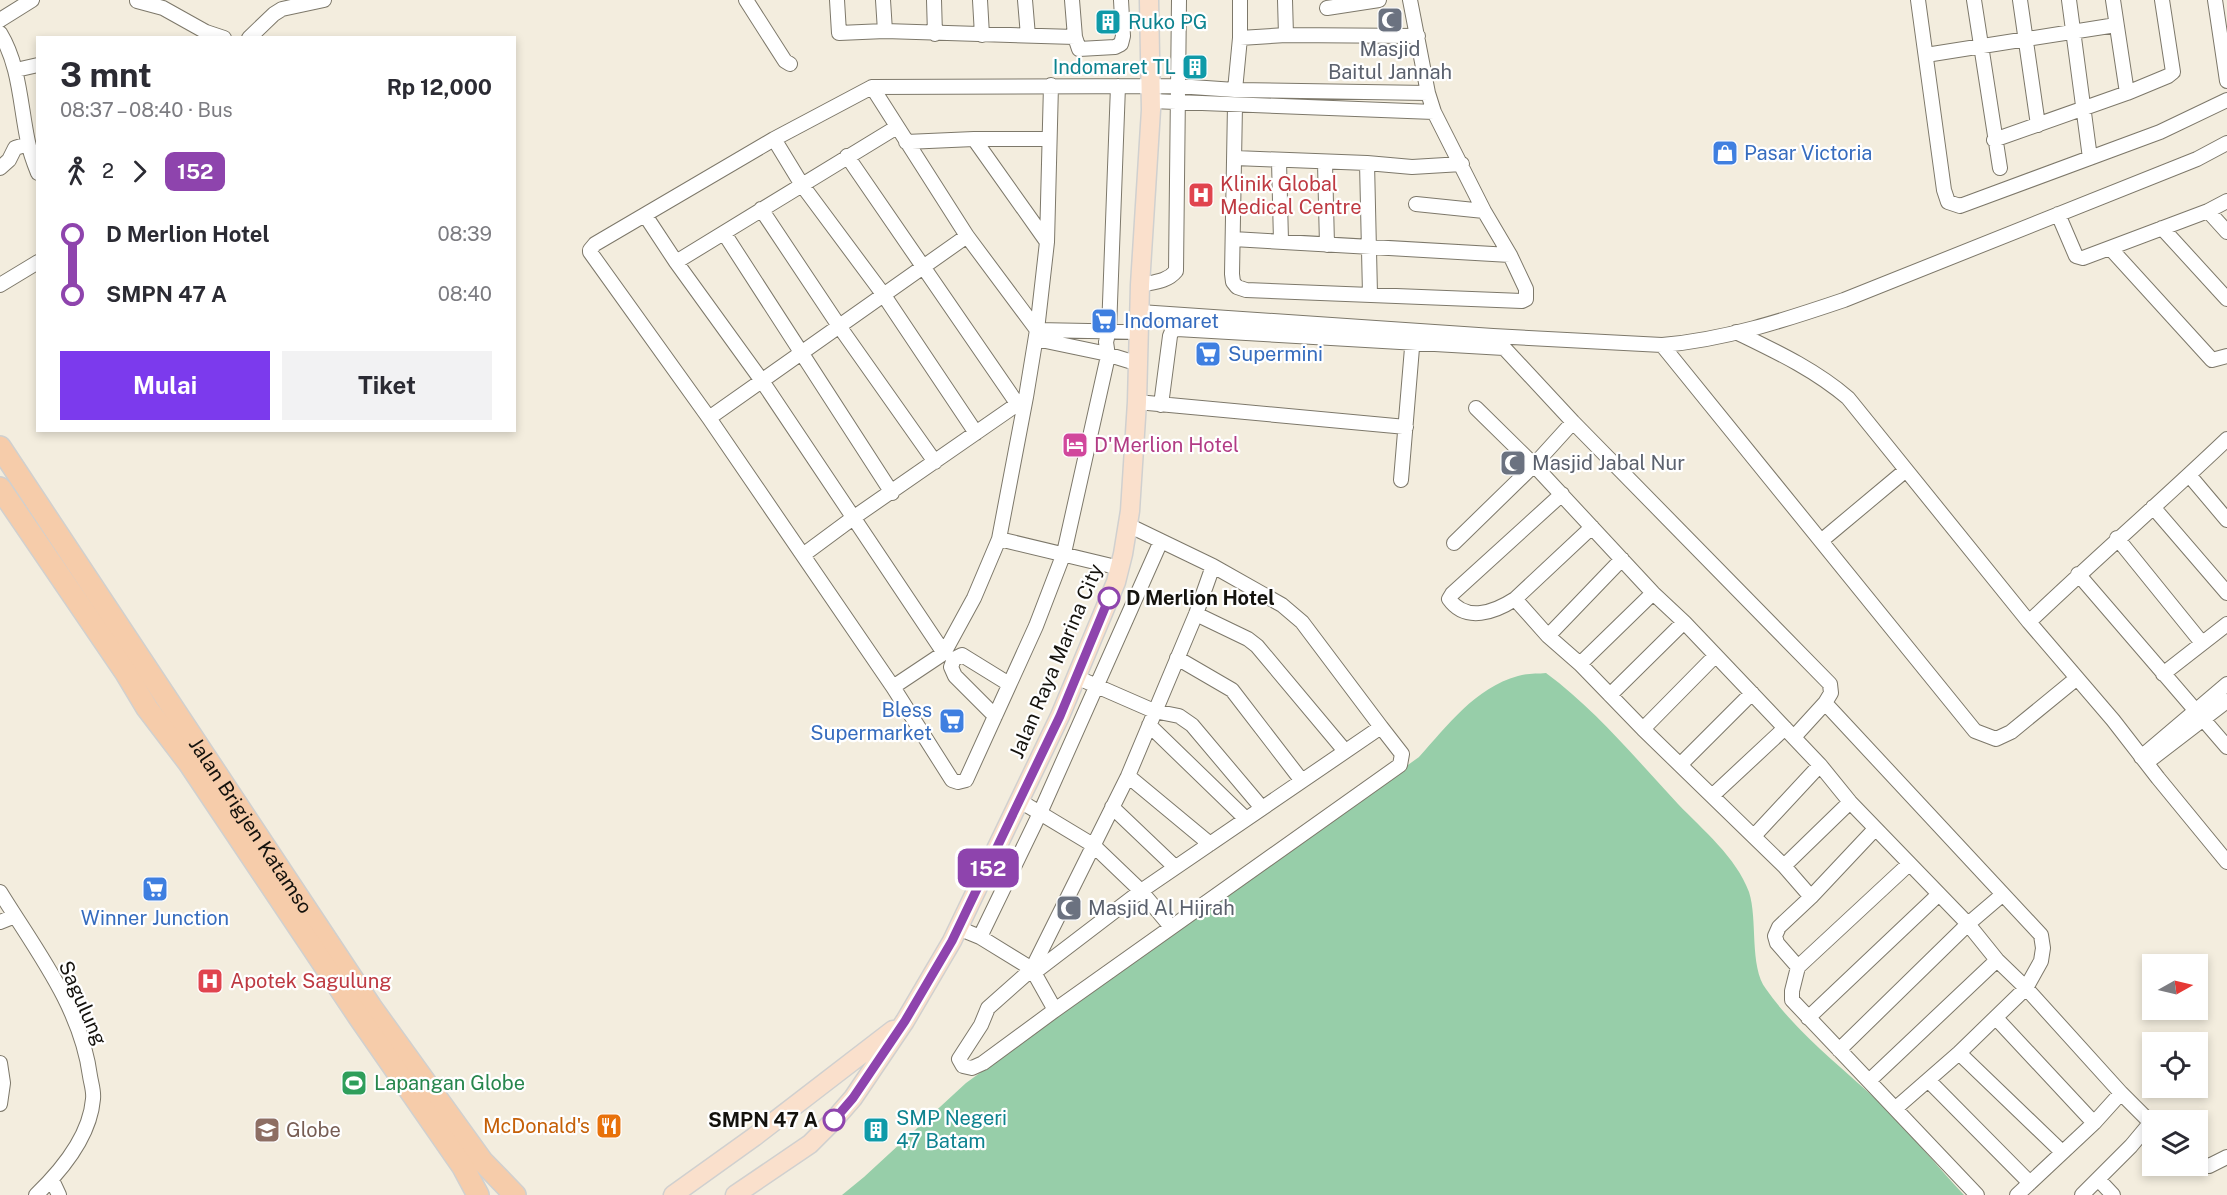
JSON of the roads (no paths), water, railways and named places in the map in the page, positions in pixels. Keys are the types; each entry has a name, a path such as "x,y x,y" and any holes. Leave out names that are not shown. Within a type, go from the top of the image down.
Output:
{"highway":[{"name":"Jalan Brigjen Katamso","path":"0,447 235,816 353,1008 463,1167 478,1195"},
{"name":"Jalan Brigjen Katamso","path":"0,488 126,673 147,708 189,763 235,816 482,1161 516,1195"}],"main road":[{"name":"Jalan Raya Marina City","path":"735,1195 810,1144 833,1121 853,1098 905,1021 958,928 1020,801 1060,716 1116,582 1128,525 1137,402 1140,285 1151,94 1149,0"},
{"name":"Jalan Raya Marina City","path":"673,1195 754,1137 905,1021"}],"street":[{"path":"0,20 32,0"},
{"path":"251,36 282,9 324,0"},
{"path":"746,0 785,61 790,64"},
{"path":"837,0 839,33 885,31 1075,37"},
{"path":"883,0 885,31"},
{"path":"934,0 935,34"},
{"path":"981,0 982,35"},
{"path":"1025,0 1028,36"},
{"path":"1072,0 1078,49 1115,47 1121,44 1123,36 1121,0"},
{"path":"1140,285 1165,280 1176,271 1179,0"},
{"path":"1235,90 1240,38 1240,0"},
{"path":"1285,0 1286,35"},
{"path":"1329,35 1327,4 1379,0"},
{"path":"1234,105 1233,282 1241,289 1522,302 1526,299 1526,289 1434,112 1428,93 1410,0"},
{"path":"1918,0 1944,190 1948,202 1960,206 2160,132 2227,100"},
{"path":"1974,0 2000,168"},
{"path":"2020,0 2038,124"},
{"path":"2068,0 2090,158"},
{"path":"2113,0 2127,93"},
{"path":"1994,140 2127,93 2173,72 2162,0"},
{"path":"2214,0 2224,42 2227,81"},
{"path":"136,2 170,6 206,32 218,36"},
{"path":"1926,55 2116,25"},
{"path":"0,33 10,49 28,144 36,167"},
{"path":"1240,38 1286,35 1418,36"},
{"path":"15,70 36,65"},
{"path":"1118,86 1109,330 1106,342 1108,356 1064,553 1036,626 966,780 958,782 952,780 893,687 803,555 590,250 595,244 774,139 868,90 1051,85 1118,86 1178,102 1434,112"},
{"path":"893,687 944,653 974,598 999,539 1019,409 1036,334 1047,242 1051,85"},
{"path":"1151,94 1177,86 1235,90 1428,93"},
{"path":"868,90 897,127 967,236 1036,334 1139,364"},
{"path":"676,262 897,127"},
{"path":"774,139 802,185 884,294 976,433"},
{"path":"906,142 974,139 1049,140"},
{"path":"974,139 1047,242"},
{"path":"1161,405 1170,336 1172,331 1177,329 1413,337 1493,336 1662,345 1682,343 1794,317 1844,300 2197,159 2227,143"},
{"path":"0,168 9,160 15,148 28,144"},
{"path":"847,156 1019,409"},
{"path":"1235,158 1412,166 1462,164"},
{"path":"1279,161 1281,241"},
{"path":"1325,163 1327,245"},
{"path":"1367,163 1370,294"},
{"path":"2058,213 2076,256 2084,258 2208,211 2227,201"},
{"path":"1416,204 1484,211"},
{"path":"761,209 839,326 935,462"},
{"path":"2208,211 2227,232"},
{"path":"645,215 762,381 944,653"},
{"path":"2162,228 2227,299"},
{"path":"724,233 892,493"},
{"path":"709,418 967,236"},
{"path":"1233,239 1510,255"},
{"path":"2110,248 2212,360 2227,356"},
{"path":"0,285 36,263"},
{"path":"1140,312 1413,337 1504,348"},
{"path":"1036,334 1109,330 1140,332"},
{"path":"1736,332 1801,364 1828,380 1848,398 2227,862"},
{"path":"1493,336 1573,422 1830,684 1831,693 1824,703 1712,796"},
{"path":"1401,480 1413,337"},
{"path":"1662,345 1975,731 1996,739 2011,732 2077,678"},
{"path":"1137,402 1406,427"},
{"path":"1476,408 1534,465 1653,593 1684,622 1790,733 1850,802 1968,924 1997,960 2026,988 2142,1113"},
{"path":"803,555 976,433 1019,409"},
{"path":"1454,543 1534,465 1573,422"},
{"path":"2029,622 2117,538 2226,443"},
{"path":"1821,541 1906,470"},
{"path":"2190,475 2227,520"},
{"path":"1562,494 1452,594 1449,599 1455,607 1463,612 1479,614 1502,607 1515,599 1592,527"},
{"path":"2153,507 2227,593"},
{"path":"1128,525 1213,566 1282,605 1302,622 1402,754 1400,765 983,1063 966,1068 961,1063 961,1054 981,1026 988,1008 1033,970 1175,867 1381,727"},
{"path":"2117,538 2202,643"},
{"path":"999,539 1120,568"},
{"path":"980,937 1098,687 1161,541"},
{"path":"1548,636 1622,559"},
{"path":"1033,970 1128,776 1196,614 1213,566"},
{"path":"2079,574 2227,747"},
{"path":"1580,664 1653,593"},
{"path":"1515,599 1548,636 1580,664 1643,729 1784,866 1810,897"},
{"path":"1196,614 1248,639 1257,646 1345,751"},
{"path":"1610,695 1684,622"},
{"path":"2163,674 2227,624"},
{"path":"995,716 955,676 951,667 954,659 962,655 1009,684"},
{"path":"1643,729 1715,656"},
{"path":"1177,658 1232,690 1302,781"},
{"path":"1076,677 1152,718 1246,819"},
{"path":"2144,760 2200,715 2227,684"},
{"path":"1681,764 1752,693"},
{"path":"2200,715 2227,701"},
{"path":"1824,703 2041,935 2043,948 2041,961 2026,988 1929,1081 1896,1108"},
{"path":"1152,718 1179,716 1192,725 1262,808"},
{"path":"1754,836 1820,765"},
{"path":"1128,776 1210,844"},
{"path":"1020,801 1093,845 1141,891 1171,927"},
{"path":"1784,866 1850,802"},
{"path":"1112,807 1175,867"},
{"path":"1798,967 1775,936 1779,927 1875,828"},
{"path":"1909,864 1798,967 1791,997 1808,1018 1870,1080 1977,1195"},
{"name":"Sagulung","path":"0,892 64,997 81,1037 88,1061 93,1097 88,1121 80,1140 52,1179 36,1195"},
{"path":"1808,1018 1938,894"},
{"path":"1839,1050 1968,924 2002,895"},
{"path":"0,921 15,916"},
{"path":"958,928 980,937 1033,970 1055,1010"},
{"path":"1870,1080 1997,960"},
{"path":"1995,1018 2094,1123"},
{"path":"1959,1053 2062,1152"},
{"path":"0,1063 3,1083 0,1104"},
{"path":"1929,1081 2030,1183"},
{"path":"2017,1195 2094,1123 2121,1093"},
{"path":"2082,1195 2142,1134"},
{"path":"2208,1166 2227,1157"},
{"path":"52,1179 59,1195"},
{"path":"2098,1179 2113,1195"}],"place":[{"name":"Masjid Baitul Jannah","path":"1390,20"},
{"name":"Ruko PG","path":"1108,22"},
{"name":"Indomaret TL","path":"1195,67"},
{"name":"Pasar Victoria","path":"1725,153"},
{"name":"Klinik Global Medical Centre","path":"1201,195"},
{"name":"Indomaret","path":"1104,321"},
{"name":"Supermini","path":"1208,354"},
{"name":"D'Merlion Hotel","path":"1075,445"},
{"name":"Masjid Jabal Nur","path":"1513,463"},
{"name":"D Merlion Hotel","path":"1109,598"},
{"name":"Bless Supermarket","path":"952,721"},
{"name":"Winner Junction","path":"155,889"},
{"name":"Masjid Al Hijrah","path":"1069,908"},
{"name":"Apotek Sagulung","path":"210,981"},
{"name":"Lapangan Globe","path":"354,1083"},
{"name":"SMPN 47 A","path":"834,1120"},
{"name":"McDonald's","path":"609,1126"},
{"name":"Globe","path":"267,1130"},
{"name":"SMP Negeri 47 Batam","path":"876,1130"}]}
